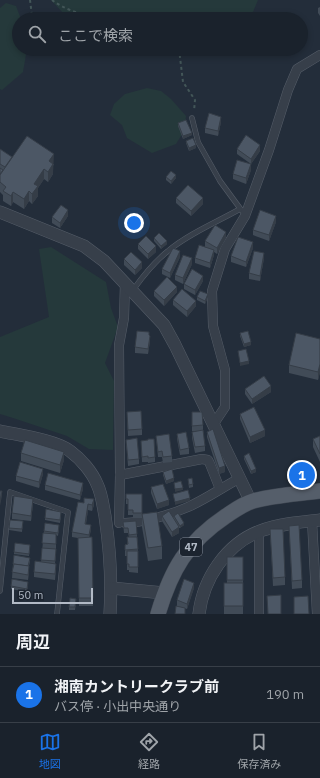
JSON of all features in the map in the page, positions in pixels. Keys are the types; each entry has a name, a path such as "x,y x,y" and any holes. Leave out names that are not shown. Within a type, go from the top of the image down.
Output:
{"main road":[{"name":"47","path":"158,614 171,576 181,559 197,540 216,523 238,508 251,502 274,497 320,491"}],"street":[{"path":"213,425 225,407 225,370 213,326 212,291 225,250 269,150 288,90 297,69 320,55"},
{"path":"0,212 84,246 104,261 164,326 175,345 251,502"},
{"path":"119,523 119,345 129,287"},
{"path":"0,431 60,445 79,459 98,484 103,502 110,555 110,614"},
{"path":"120,474 202,459 208,460 220,489"},
{"path":"106,523 135,522 163,516 188,507 240,478"},
{"path":"199,614 200,602 209,579 222,559 238,543 259,532 281,525 316,520 317,614"},
{"path":"259,532 259,614"},
{"path":"111,588 164,593"}],"lane":[{"path":"129,287 167,251 181,241 243,212 220,181 198,142 192,118"},
{"path":"0,591 10,492 68,512 57,614"}],"path":[{"path":"30,0 32,12"},
{"path":"52,0 58,5 76,12"},
{"path":"180,56 183,82 195,100 192,118"}],"green space":[{"path":"51,0 258,0 253,12 62,12"},
{"path":"6,3 16,6 18,12 12,12 12,56 26,56 23,72 2,90 0,89 0,8"},
{"path":"147,88 161,91 171,99 186,116 184,131 176,144 152,153 127,138 122,125 110,115 114,104 125,94"},
{"path":"51,247 106,282 111,308 118,327 105,363 114,381 113,450 89,449 67,436 0,414 0,337 49,317 39,249"}],"building":[{"path":"209,113 221,117 218,131 205,128"},
{"path":"186,120 192,133 183,136 178,123"},
{"path":"246,135 260,145 251,159 237,149"},
{"path":"27,136 54,154 49,161 53,164 48,172 44,169 34,184 38,186 32,194 29,191 24,199 13,192 11,196 3,191 6,187 0,182 0,175"},
{"path":"193,138 196,145 189,148 186,141"},
{"path":"0,149 12,157 5,167 0,164"},
{"path":"237,160 251,164 246,178 233,174"},
{"path":"171,171 176,175 171,181 166,177"},
{"path":"188,185 203,198 191,211 176,198"},
{"path":"61,205 68,210 60,223 52,217"},
{"path":"260,210 276,216 269,235 253,230"},
{"path":"215,225 226,232 217,248 205,241"},
{"path":"159,233 167,241 161,246 154,238"},
{"path":"146,236 156,246 148,254 138,244"},
{"path":"238,237 253,242 246,262 231,256"},
{"path":"199,245 214,250 210,263 195,258"},
{"path":"173,248 180,251 170,273 162,269"},
{"path":"254,251 264,253 260,276 249,273"},
{"path":"131,252 142,262 135,270 124,259"},
{"path":"183,255 192,258 183,278 175,275"},
{"path":"192,269 203,276 195,290 184,284"},
{"path":"167,277 177,287 164,300 154,291"},
{"path":"182,289 196,301 187,311 173,300"},
{"path":"200,291 208,294 205,301 197,297"},
{"path":"137,331 149,332 150,336 148,349 135,347"},
{"path":"248,331 251,342 244,344 240,333"},
{"path":"296,333 320,339 320,364 318,372 289,365"},
{"path":"246,349 249,361 240,363 238,351"},
{"path":"264,376 271,386 252,399 245,389"},
{"path":"254,407 265,430 250,437 240,414"},
{"path":"141,411 142,429 128,430 127,412"},
{"path":"192,412 202,412 203,425 192,426"},
{"path":"213,429 225,466 219,468 207,432"},
{"path":"203,430 205,446 195,447 192,432"},
{"path":"186,432 189,448 180,450 177,434"},
{"path":"169,434 172,456 163,457 162,451 158,452 156,436"},
{"path":"320,436 320,454 313,439"},
{"path":"137,438 139,459 128,460 126,440"},
{"path":"154,439 155,457 142,457 141,441"},
{"path":"25,440 64,452 60,465 21,453"},
{"path":"249,453 256,469 251,471 244,456"},
{"path":"20,462 43,469 39,482 16,476"},
{"path":"172,469 174,478 166,481 163,472"},
{"path":"48,473 83,483 80,495 45,485"},
{"path":"192,478 193,484 189,485 188,479"},
{"path":"181,481 183,488 175,489 174,483"},
{"path":"163,484 169,500 157,504 151,487"},
{"path":"188,490 190,498 175,502 173,494"},
{"path":"126,494 142,494 142,513 133,513 133,510 128,510 128,499 126,499"},
{"path":"14,496 33,499 31,516 12,513"},
{"path":"84,498 94,499 92,505 88,504 85,524 91,525 89,535 72,532 78,502 84,503"},
{"path":"46,509 61,512 60,520 45,518"},
{"path":"169,511 179,527 172,532 162,516"},
{"path":"157,512 162,546 148,548 142,514"},
{"path":"178,513 184,523 180,526 174,516"},
{"path":"10,520 23,521 22,529 9,528"},
{"path":"136,521 137,534 129,535 128,528 124,528 123,522"},
{"path":"45,523 59,525 58,533 44,531"},
{"path":"299,525 302,580 292,581 289,526"},
{"path":"270,529 283,529 285,577 273,578"},
{"path":"43,533 56,534 56,544 42,543"},
{"path":"92,537 93,598 79,598 78,538"},
{"path":"127,537 137,537 138,549 125,550 125,545 128,544"},
{"path":"15,543 30,545 29,554 14,552"},
{"path":"42,548 56,549 55,561 41,560"},
{"path":"127,551 138,551 138,567 129,567 129,564 127,564"},
{"path":"14,555 30,558 28,566 13,564"},
{"path":"227,557 243,557 243,580 227,580"},
{"path":"35,561 56,564 55,574 34,572"},
{"path":"14,564 29,566 28,575 12,572"},
{"path":"12,579 28,582 27,589 11,586"},
{"path":"184,579 194,583 187,604 177,600"},
{"path":"224,583 243,583 243,606 224,606"},
{"path":"281,595 281,614 268,614 267,596"},
{"path":"308,596 309,614 294,614 294,597"},
{"path":"70,598 76,599 75,607 69,607"},
{"path":"176,606 185,608 185,614 175,614"}],"place":[{"name":"湘南カントリークラブ前","path":"302,475"}]}
